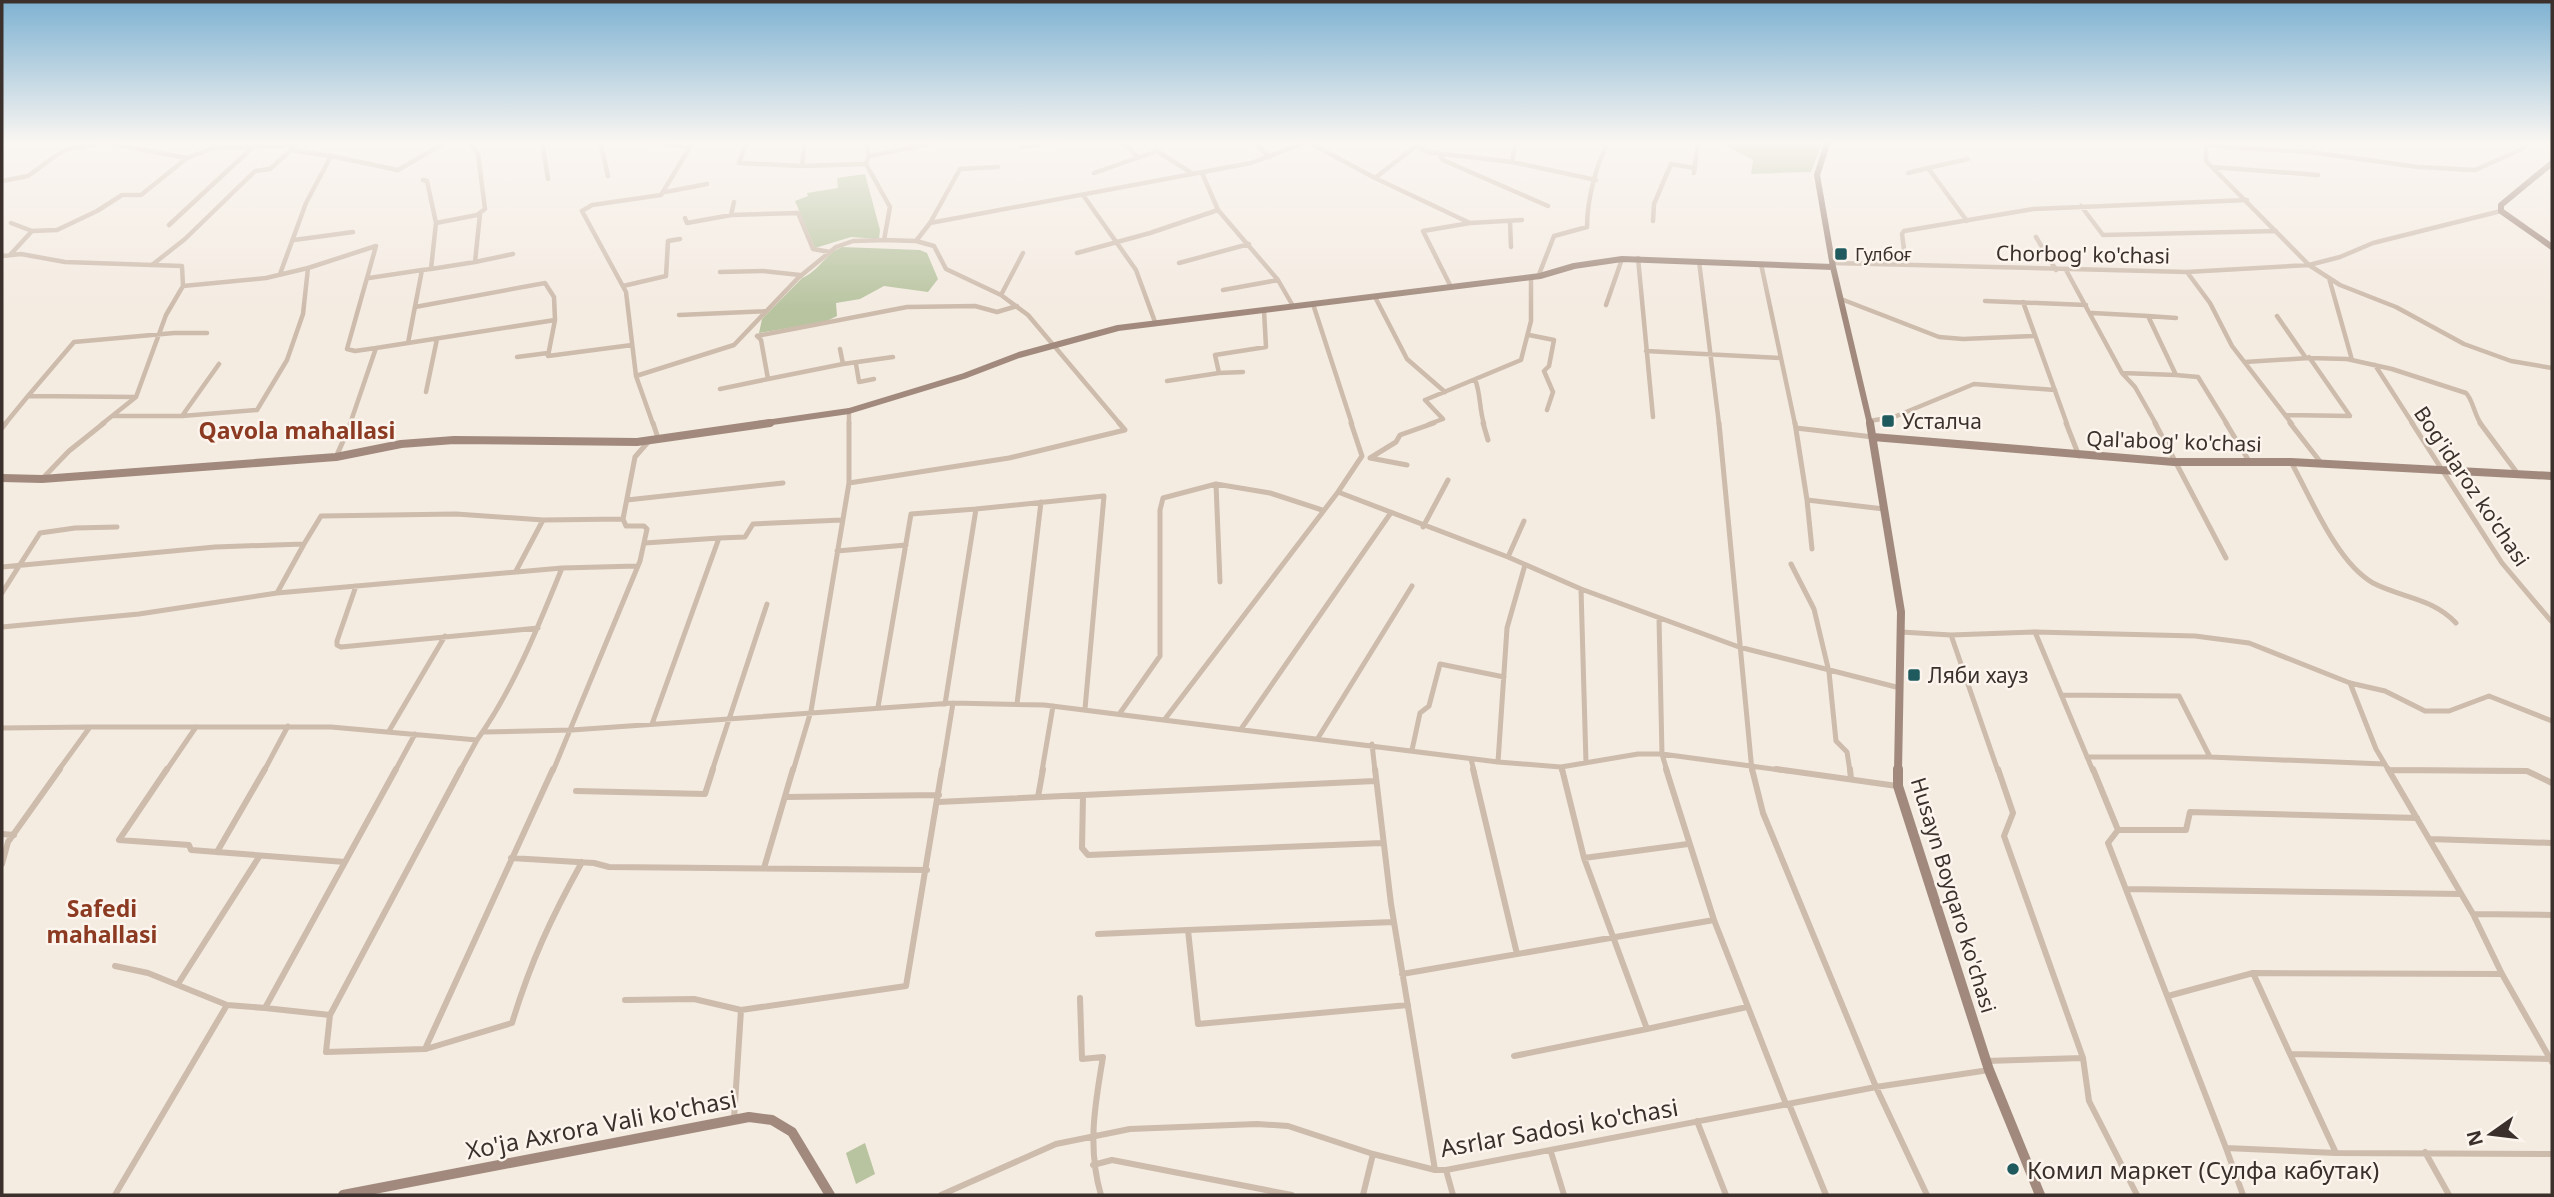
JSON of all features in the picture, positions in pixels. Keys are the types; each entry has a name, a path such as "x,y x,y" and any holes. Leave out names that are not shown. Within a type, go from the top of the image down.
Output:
{"street":[{"path":"11,223 32,231 57,230 119,197"},
{"path":"169,225 199,197"},
{"path":"152,265 185,239 228,197"},
{"path":"280,275 310,197"},
{"path":"430,197 436,223 431,269"},
{"path":"436,223 480,214 485,209 484,197"},
{"path":"638,197 592,205 582,211 626,292 636,376 654,439"},
{"path":"884,197 890,207 884,240"},
{"path":"916,241 945,197"},
{"path":"930,223 1073,197"},
{"path":"1084,197 1132,260 1144,285 1155,322"},
{"path":"1212,197 1218,210 1278,279 1293,306"},
{"path":"1415,197 1470,223"},
{"path":"1527,197 1548,206"},
{"path":"1370,458 1396,442 1401,435 1443,419 1425,400 1521,360 1529,335 1535,277 1553,236 1587,227 1587,207 1590,197"},
{"path":"1653,221 1657,197"},
{"name":"Husayn Boyqaro ko'chasi","path":"1821,197 1833,265 1873,437 1901,612 1898,786 1988,1066 2040,1195"},
{"path":"1949,197 1967,221"},
{"path":"2244,197 2308,265 2340,285 2396,307 2464,344 2511,361 2552,368"},
{"path":"2511,197 2501,205 2501,211 2552,247"},
{"path":"1906,265 1902,233 1904,231 2017,211 2247,200"},
{"path":"731,215 734,202"},
{"path":"2081,206 2103,235 2276,231"},
{"path":"1077,253 1218,210"},
{"name":"Сhorbog' ko'chasi","path":"1833,265 2187,272 2308,265 2340,257 2373,243 2501,211"},
{"path":"685,218 687,223 731,215 798,213 813,250 830,252"},
{"path":"475,262 480,214"},
{"path":"1451,286 1423,231 1470,223 1522,220"},
{"path":"1510,221 1511,247"},
{"path":"10,255 32,231"},
{"path":"294,240 353,232"},
{"path":"2036,236 2056,270"},
{"path":"623,286 666,276 668,241 680,239"},
{"path":"636,376 725,350 747,334 798,278 843,243 916,241 934,246 946,270 1001,295 1028,315 1125,430 1009,458 849,483"},
{"path":"1179,263 1249,244"},
{"path":"183,286 280,275 376,246 347,349 355,351 555,320"},
{"path":"1001,295 1004,283 1021,261 1023,253"},
{"path":"369,278 513,254"},
{"path":"2,256 34,255 65,262 181,266 183,286 158,335 136,397 69,451 42,479"},
{"path":"1637,258 1653,417"},
{"path":"2,478 42,479 335,457 401,444 454,440 654,439 849,411 1055,346 1118,328 1155,322 1264,312 1313,303 1535,277 1574,266 1622,259 1833,265"},
{"path":"1606,305 1622,259"},
{"path":"1699,261 1711,355 1751,766 1763,813 1877,1087 1927,1195"},
{"path":"1761,264 1796,428 1812,549"},
{"path":"114,415 182,416 260,408 287,360 303,314 308,268"},
{"path":"408,343 422,270"},
{"path":"2066,270 2092,313 2122,373 2136,387 2226,558"},
{"path":"720,272 764,271 803,275"},
{"path":"2187,272 2210,303 2232,346 2322,464"},
{"path":"2329,278 2352,360"},
{"path":"1223,290 1278,279"},
{"path":"415,307 545,283 554,297 555,320 548,353"},
{"path":"1375,297 1407,359 1445,392"},
{"path":"1841,299 1939,337 1963,340 2033,336"},
{"path":"1985,301 2086,304"},
{"path":"2023,302 2033,336 2079,456"},
{"path":"1313,303 1363,456"},
{"path":"747,334 757,336 906,307 975,306 996,312 1017,306"},
{"path":"679,315 766,311"},
{"path":"1219,373 1215,355 1266,347 1264,312"},
{"path":"2092,313 2176,318"},
{"path":"2148,316 2176,375"},
{"path":"2277,316 2350,416 2286,415"},
{"path":"2,428 74,342 207,333"},
{"path":"1529,335 1555,340 1549,366 1544,371 1553,392 1547,410"},
{"path":"757,336 761,340 768,379"},
{"path":"426,392 437,339"},
{"path":"517,357 548,353 548,356 632,345"},
{"path":"335,457 355,414 376,348"},
{"path":"840,349 843,364"},
{"path":"1646,351 1781,358"},
{"path":"720,388 893,357"},
{"path":"2245,362 2307,358 2352,360 2466,393 2470,397 2473,413 2518,474"},
{"path":"182,416 219,363"},
{"path":"856,364 859,382 874,379"},
{"name":"Bog'idaroz ko'chasi","path":"2375,365 2502,563 2550,621"},
{"path":"1167,381 1243,372"},
{"path":"2122,373 2198,377 2249,461"},
{"path":"1475,379 1481,394 1478,405 1488,440"},
{"path":"1869,421 1894,417 1974,384 2055,390"},
{"path":"28,396 136,397"},
{"path":"764,869 811,711 849,483 849,411"},
{"name":"Qal'abog' ko'chasi","path":"1796,428 2079,456 2174,462 2291,462 2552,475"},
{"path":"425,1049 572,730 637,566 645,543 646,527 626,526 623,520 635,457 654,439"},
{"path":"1363,456 1407,465"},
{"path":"1165,719 1363,456"},
{"path":"2291,462 2341,548 2361,574 2395,593 2439,605 2456,622"},
{"path":"1423,527 1448,480"},
{"path":"628,500 783,482"},
{"path":"1120,713 1160,656 1160,510 1163,498 1216,484 1255,488 1322,510"},
{"path":"1216,484 1220,582"},
{"path":"1338,492 1423,527 1508,557 1581,589 1739,647 1900,688"},
{"path":"878,708 911,514 1104,496 1085,709"},
{"path":"1807,500 1884,509"},
{"path":"1017,704 1041,502"},
{"path":"945,704 976,509"},
{"path":"277,593 321,516 456,514 543,520 623,520"},
{"path":"1241,729 1390,514"},
{"path":"516,571 543,520"},
{"path":"645,543 745,537 753,524 842,520"},
{"path":"1508,557 1524,521"},
{"path":"2,593 17,565 43,531 117,527"},
{"path":"652,724 719,538"},
{"path":"2,567 215,547 304,544"},
{"path":"837,551 906,545"},
{"path":"1791,564 1814,609 1829,672 1836,741 1847,751 1851,779"},
{"path":"1498,762 1507,628 1525,565"},
{"path":"2,627 139,614 277,593 516,571 637,566"},
{"path":"562,568 538,628 330,1015 326,1052 425,1049 512,1023 535,952 582,862"},
{"path":"356,586 337,645 341,647 538,628"},
{"path":"1318,738 1412,586"},
{"path":"1581,589 1586,763"},
{"path":"576,791 705,794 767,604"},
{"path":"1660,618 1662,754 1714,920 1747,1007 1826,1195"},
{"path":"1901,632 1951,635 2035,632 2195,636 2249,643 2350,683 2385,691 2425,711 2449,710 2489,696 2552,720"},
{"path":"2035,632 2118,830"},
{"path":"1951,635 2013,813 2004,836 2083,1058 2089,1101 2137,1195"},
{"path":"389,731 446,636"},
{"path":"1412,750 1420,713 1429,706 1440,664 1504,677"},
{"path":"2350,683 2387,767 2473,914 2502,974 2552,1060"},
{"path":"2061,695 2179,696 2210,757"},
{"path":"625,1000 694,999 741,1010 906,986 953,703"},
{"path":"484,732 572,730 953,703 1017,704 1120,713 1498,762 1561,767 1638,754 1662,754 1898,786"},
{"path":"1038,797 1053,706"},
{"path":"2,728 288,726 389,731 477,740"},
{"path":"217,852 253,793 288,726"},
{"path":"2,864 8,842 90,727"},
{"path":"197,727 119,840 188,845 191,850 259,857 345,862"},
{"path":"265,1008 415,734"},
{"path":"1372,744 1382,843 1435,1170"},
{"path":"2087,757 2210,757 2387,767 2527,771 2552,783"},
{"path":"1471,758 1517,954"},
{"path":"1561,767 1584,858 1647,1029"},
{"path":"786,797 1038,797 1375,780"},
{"path":"1083,795 1082,848 1088,855 1382,843"},
{"path":"2118,830 2186,830 2190,812 2417,818"},
{"path":"2118,830 2108,844 2243,1195"},
{"path":"2,834 14,835"},
{"path":"2430,839 2552,843"},
{"path":"1584,858 1688,844"},
{"path":"178,984 259,857"},
{"path":"511,858 582,862 609,867 927,870"},
{"path":"2126,889 2461,894"},
{"path":"2473,914 2552,915"},
{"path":"1402,974 1714,920"},
{"path":"1098,934 1394,922"},
{"path":"1188,930 1198,1024 1408,1005"},
{"path":"115,966 148,973 227,1005 330,1015"},
{"path":"2168,996 2253,973 2502,974"},
{"path":"2253,973 2336,1153"},
{"path":"1080,999 1082,1059 1103,1057 1091,1135 1093,1166 1101,1195"},
{"path":"115,1195 227,1005"},
{"path":"1514,1056 1747,1007"},
{"path":"734,1119 741,1010"},
{"path":"2290,1054 2552,1060"},
{"name":"Asrlar Sadosi ko'chasi","path":"941,1195 1056,1144 1130,1129 1257,1124 1288,1126 1373,1154 1435,1170 1446,1170 1988,1066 2083,1058"},
{"name":"Xo'ja Axrora Vali ko'chasi","path":"343,1195 734,1119 762,1118 783,1125 799,1142 830,1195"},
{"path":"1697,1121 1726,1195"},
{"path":"2226,1148 2336,1153 2552,1154"},
{"path":"1550,1152 1564,1195"},
{"path":"2425,1152 2449,1195"},
{"path":"1363,1195 1373,1154"},
{"path":"1093,1166 1112,1160 1292,1195"},
{"path":"1446,1170 1453,1195"}],"green space":[{"path":"806,197 871,197 880,230 879,239 851,237 815,248 795,201"},
{"path":"842,247 920,250 927,253 938,279 928,292 884,286 860,299 836,303 837,316 825,322 759,333 762,319 802,278"},
{"path":"865,1143 875,1174 856,1184 846,1153"}],"place":[{"name":"Гулбоғ","path":"1841,254"},
{"name":"Усталча","path":"1888,421"},
{"name":"Ляби хауз","path":"1914,675"},
{"name":"Комил маркет (Сулфа кабутак)","path":"2013,1169"}],"district":[{"name":"Qavola mahallasi","path":"297,430"},
{"name":"Safedi mahallasi","path":"102,921"}]}
